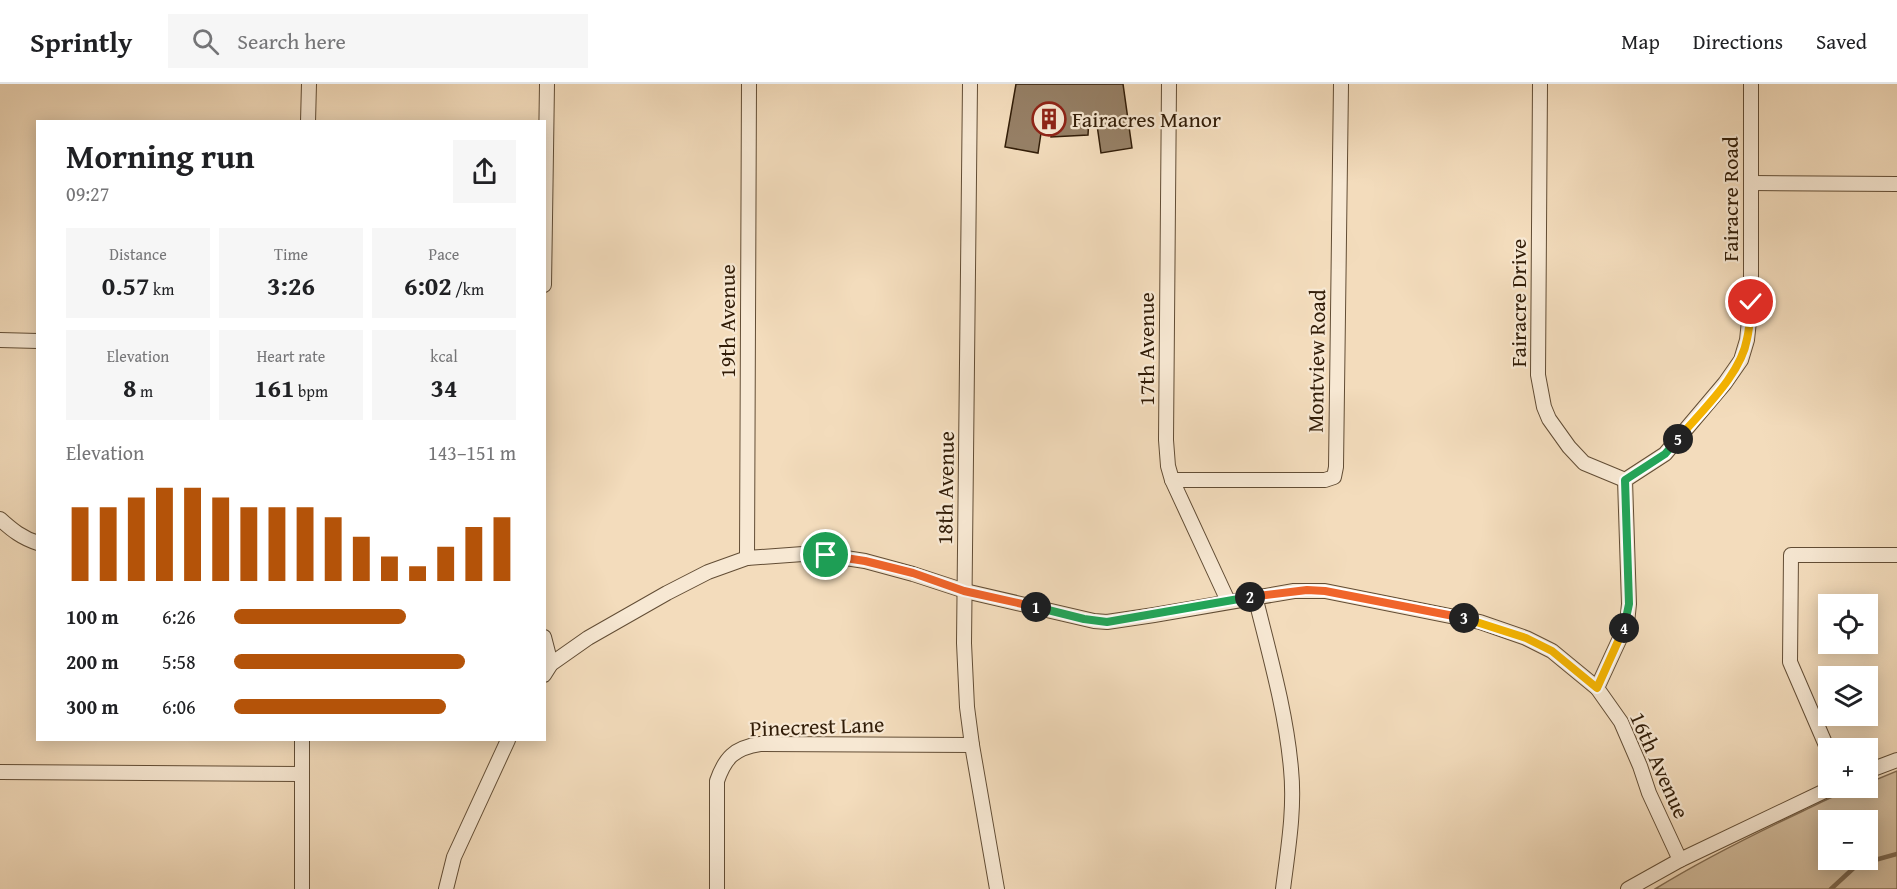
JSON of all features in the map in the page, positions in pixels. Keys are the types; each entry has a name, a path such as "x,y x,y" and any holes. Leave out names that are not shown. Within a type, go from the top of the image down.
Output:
{"street":[{"path":"308,120 309,84"},
{"path":"546,151 547,84"},
{"name":"19th Avenue","path":"747,558 749,84"},
{"name":"18th Avenue","path":"970,84 965,653 972,745 998,889"},
{"name":"17th Avenue","path":"1168,84 1166,440 1168,466 1172,480 1228,601"},
{"name":"Montview Road","path":"1172,480 1325,480 1334,477 1336,467 1341,84"},
{"name":"Fairacre Drive","path":"1540,84 1538,375 1544,407 1562,438 1584,463 1625,480"},
{"name":"Fairacre Road","path":"1625,480 1665,454 1725,383 1741,360 1747,340 1751,302 1751,84"},
{"path":"1752,183 1897,184"},
{"path":"0,340 36,341"},
{"path":"1597,688 1627,623 1629,604 1625,480"},
{"path":"0,519 12,531 36,542"},
{"name":"16th Avenue","path":"548,670 588,638 667,593 708,572 747,558 826,555 875,563 913,573 964,591 1084,619 1107,622 1256,596 1307,590 1325,591 1480,622 1526,638 1552,651 1597,688 1621,722 1649,793 1680,860"},
{"path":"1823,738 1790,662 1791,555 1897,555"},
{"path":"1256,596 1283,714 1291,769 1292,818 1283,889"},
{"path":"546,654 548,670"},
{"path":"302,741 302,889"},
{"path":"446,889 454,857 508,741"},
{"name":"Pinecrest Lane","path":"717,889 717,781 732,754 742,748 760,744 972,745"},
{"path":"1878,767 1897,760"},
{"path":"0,772 301,774"},
{"path":"1628,889 1680,860 1818,794"}],"shaded area":[{"path":"1897,771 1897,889 1655,889 1746,839 1830,798 1878,798 1878,779"}],"building":[{"name":"Fairacres Manor","path":"1016,84 1123,84 1132,148 1101,153 1096,118 1089,117 1088,135 1051,137 1051,121 1043,120 1038,153 1005,147"}],"waterway":[{"path":"1831,889 1857,865 1897,854"}],"place":[{"name":"Fairacres Manor","path":"1049,119"}],"route":[{"path":"826,555 865,561 913,573 964,591 1084,619 1107,622 1294,591 1325,591 1480,622 1526,638 1552,651 1597,688 1627,623 1629,604 1625,480 1665,454 1725,383 1741,360 1747,340 1751,302"}]}
